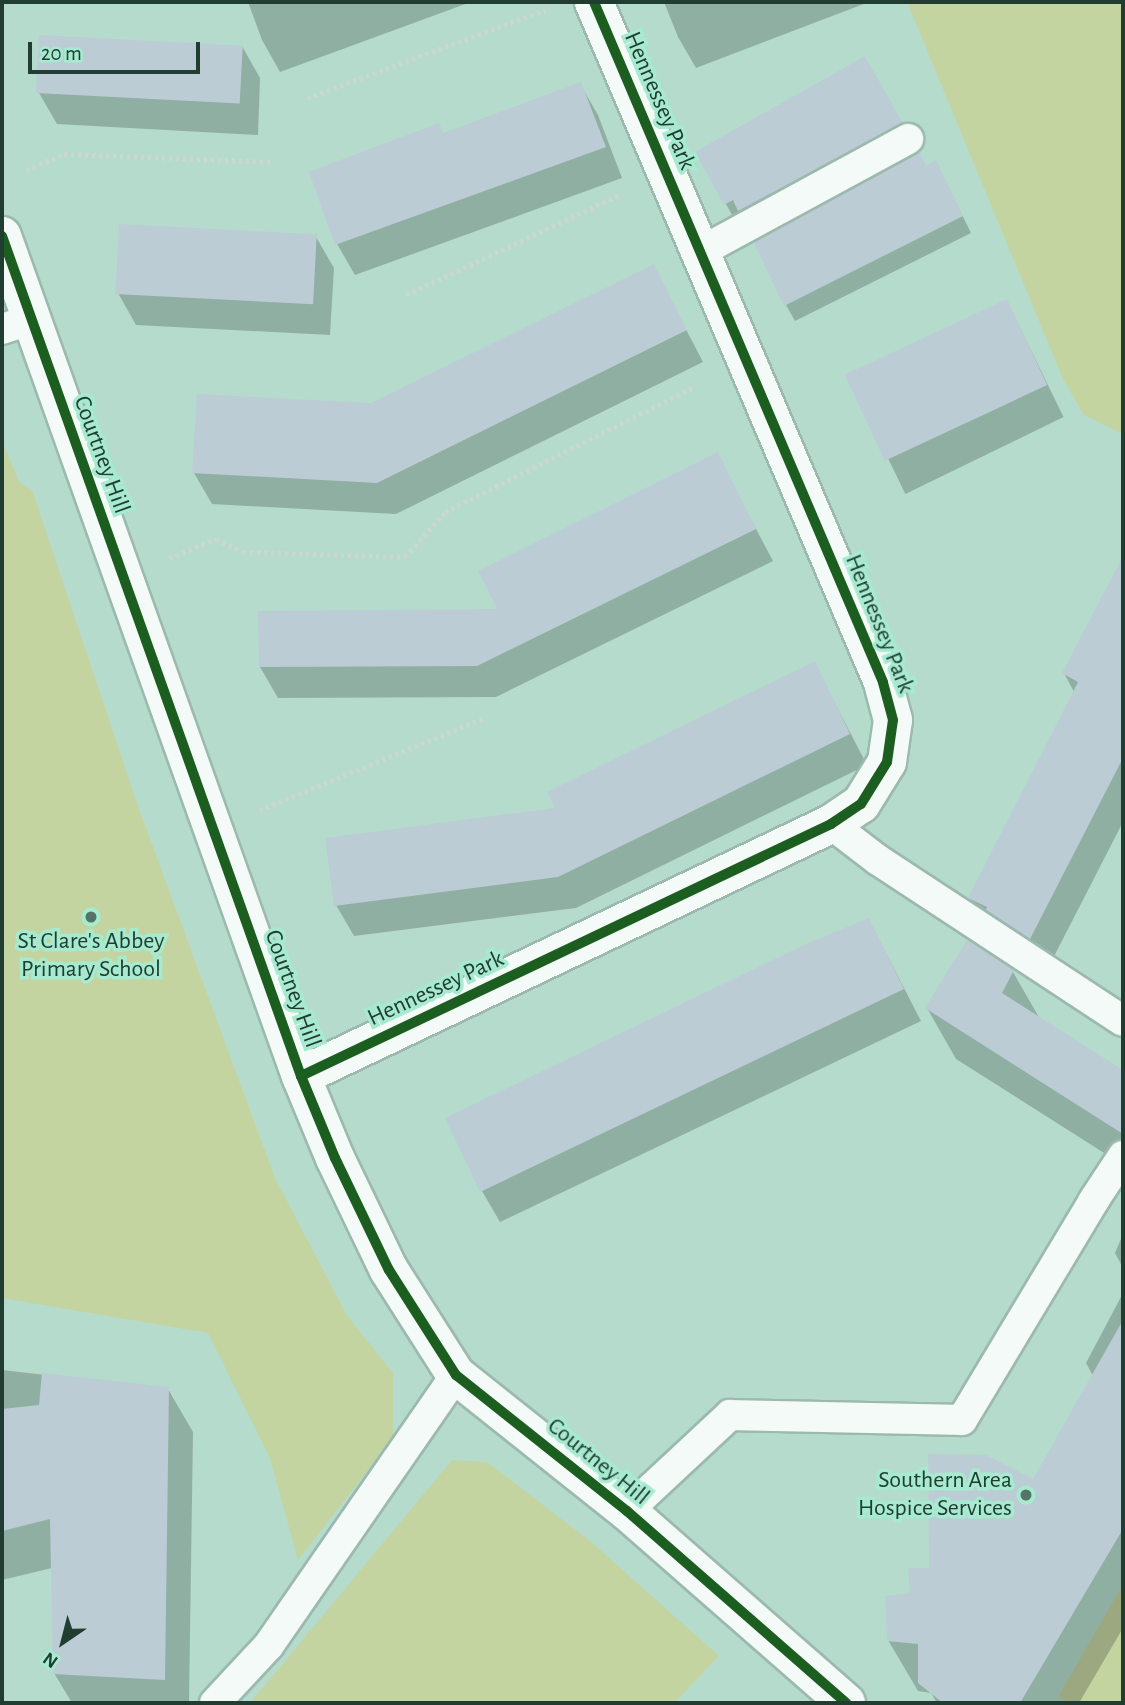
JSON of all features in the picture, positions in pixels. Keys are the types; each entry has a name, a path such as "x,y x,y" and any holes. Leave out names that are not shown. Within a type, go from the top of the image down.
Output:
{"street":[{"name":"Hennessey Park","path":"301,1076 831,824 861,804 887,762 893,720 883,682 594,2"},
{"name":"Courtney Hill","path":"2,236 16,325 301,1076 335,1158 389,1270 456,1375 626,1511 846,1703"}],"lane":[{"path":"700,252 908,139"},
{"path":"831,824 878,860 1123,1021"},
{"path":"626,1511 730,1415 962,1420 1123,1156"},
{"path":"215,1703 269,1645 456,1375"}],"path":[{"path":"307,98 546,9"},
{"path":"26,170 64,154 273,162"},
{"path":"406,295 631,189"},
{"path":"165,560 216,539 243,552 405,557 445,512 695,386"},
{"path":"255,812 484,718"}],"green space":[{"path":"907,2 1123,2 1123,434 1084,415 1063,379"},
{"name":"St Clare's Abbey Primary School","path":"2,440 19,482 32,490 139,809 275,1178 346,1314 393,1373 393,1438 298,1560 270,1458 208,1333 2,1298"},
{"path":"452,1460 487,1462 590,1541 719,1656 674,1703 250,1703"},
{"path":"1123,1584 1123,1703 1070,1703 1058,1697"}],"building":[{"path":"39,35 243,46 240,104 36,93"},
{"path":"865,56 903,123 738,211 733,200 724,205 695,152"},
{"path":"581,82 606,147 335,245 309,172 439,123 443,133"},
{"path":"919,152 926,165 936,160 963,216 784,306 754,243"},
{"path":"119,224 317,234 313,304 115,294"},
{"path":"654,264 687,330 377,483 192,473 197,394 371,403"},
{"path":"1007,299 1047,385 885,461 845,375"},
{"path":"718,452 756,529 477,666 259,667 258,611 497,609 478,571"},
{"path":"1123,556 1123,758 1030,939 986,910 987,907 968,898 1078,682 1062,673"},
{"path":"815,661 850,734 558,877 334,906 325,838 555,808 547,792"},
{"path":"869,918 904,989 480,1192 445,1118 806,944"},
{"path":"967,940 1014,970 1002,993 1123,1070 1123,1134 925,1008"},
{"name":"Southern Area Hospice Services","path":"1123,1320 1123,1529 1020,1703 943,1703 918,1683 918,1644 887,1641 885,1596 910,1593 908,1568 929,1568 928,1454 986,1455 1033,1479"},
{"path":"42,1373 169,1387 165,1680 53,1674 50,1519 2,1531 2,1409 39,1405"}],"cycle path":[{"path":"301,1076 831,824 861,804 887,762 893,720 883,682 594,2"},
{"path":"2,236 301,1076 335,1158 389,1270 456,1375 627,1511 846,1703"}],"place":[{"name":"St Clare's Abbey Primary School","path":"91,917"},
{"name":"Southern Area Hospice Services","path":"1026,1495"}]}
